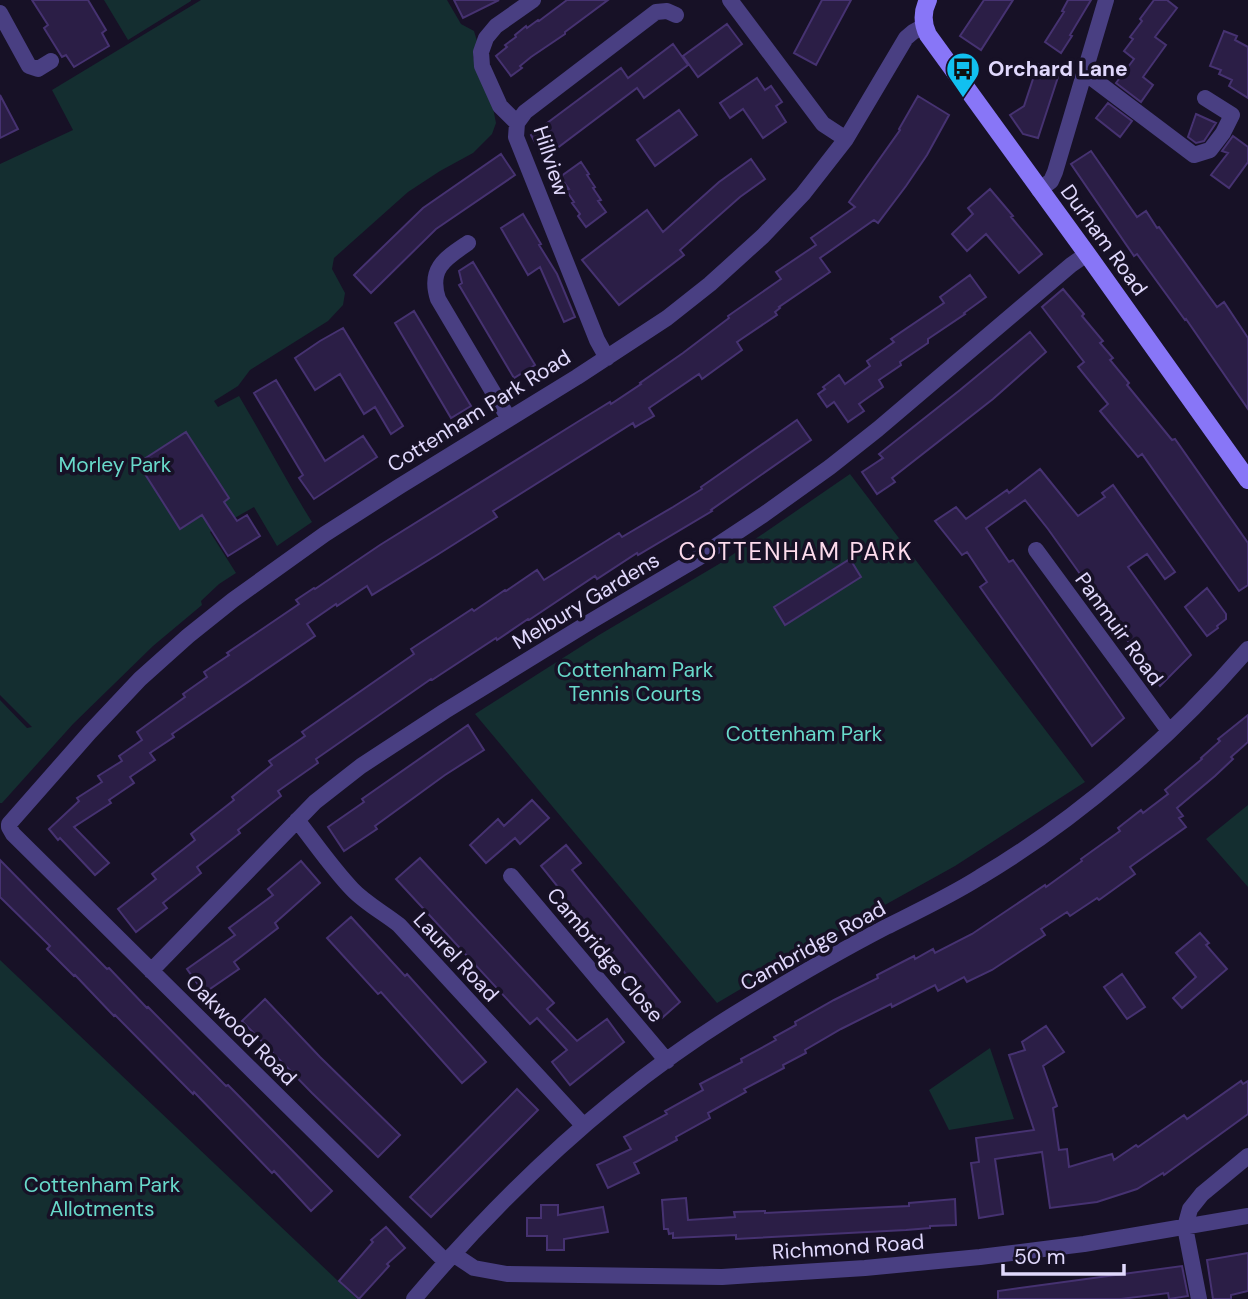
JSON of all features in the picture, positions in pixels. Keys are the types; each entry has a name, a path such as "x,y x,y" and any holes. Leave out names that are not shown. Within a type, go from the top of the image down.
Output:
{"main road":[{"path":"924,26 923,15 928,0"},
{"name":"Durham Road","path":"924,26 1248,480"}],"street":[{"path":"517,123 499,106 482,66 481,52 486,38 496,26 533,0"},
{"path":"730,0 823,124 846,139"},
{"path":"1039,190 1051,180 1055,172 1106,0"},
{"name":"Hillview","path":"607,358 597,340 516,137 517,123 525,111 656,12 667,11 676,15"},
{"path":"0,13 29,66 38,69 51,61"},
{"name":"Cottenham Park Road","path":"9,827 17,814 140,679 188,636 259,581 325,534 607,358 667,318 710,284 763,236 803,194 846,139 906,38 924,26"},
{"path":"1084,72 1194,155 1210,150 1232,115 1205,98"},
{"path":"468,243 444,260 439,267 435,290 509,419"},
{"name":"Melbury Gardens","path":"152,971 315,802 361,766 588,622 698,558 797,491 878,429 1087,254"},
{"name":"Panmuir Road","path":"1036,550 1169,731"},
{"name":"Cambridge Road","path":"414,1299 514,1189 583,1125 719,1024 846,949 947,897 1026,848 1134,763 1216,684 1248,649"},
{"name":"Laurel Road","path":"297,820 351,888 400,925 583,1125"},
{"name":"Oakwood Road","path":"9,827 152,971 449,1258"},
{"name":"Cambridge Close","path":"511,876 667,1061"},
{"path":"1199,1299 1185,1227 1190,1209 1202,1195 1248,1156"},
{"name":"Richmond Road","path":"449,1258 474,1268 507,1274 722,1277 980,1257 1084,1244 1248,1216"}],"green space":[{"path":"104,0 191,0 191,1 128,40"},
{"name":"Morley Park","path":"201,0 447,0 461,24 474,31 477,41 473,57 493,108 496,123 492,134 473,153 408,192 334,258 332,269 345,293 343,305 328,321 250,370 238,386 214,401 218,407 239,396 312,522 277,546 254,507 210,532 236,573 219,584 201,601 202,605 153,646 73,724 0,803 0,700 27,728 32,727 0,695 0,164 73,130 52,90"},
{"name":"Cottenham Park","path":"850,474 1085,782 955,866 717,1003 475,714 599,635 719,564"},
{"path":"1248,805 1248,887 1206,839"},
{"name":"Cottenham Park Allotments","path":"0,960 357,1299 0,1299"},
{"path":"990,1048 1014,1119 949,1130 929,1090"}],"building":[{"path":"32,0 88,0 106,30 102,33 109,46 74,67 66,55 62,57 44,28 48,25"},
{"path":"454,0 499,0 463,18"},
{"path":"567,0 608,0 531,57 511,76 496,56 526,26 527,28 539,21"},
{"path":"822,0 851,0 816,65 794,53"},
{"path":"984,0 1013,0 981,50 960,36"},
{"path":"1068,0 1091,0 1061,53 1045,42 1064,12 1062,11"},
{"path":"1154,0 1167,0 1177,8 1155,37 1166,45 1143,77 1153,85 1141,102 1116,83 1134,59 1124,51 1133,39 1130,37"},
{"path":"727,24 742,44 698,77 683,56"},
{"path":"1224,31 1237,36 1235,40 1248,47 1248,98 1229,86 1232,80 1219,74 1221,70 1210,66"},
{"path":"673,44 688,65 644,98 637,88 548,155 546,152 542,155 531,135 621,68 628,78"},
{"path":"1038,64 1060,71 1038,138 1023,134 1010,115 1024,106"},
{"path":"757,78 765,90 771,86 782,102 776,106 786,122 763,138 743,109 730,118 720,103"},
{"path":"0,95 18,129 0,138"},
{"path":"918,96 949,115 906,186 878,223 874,220 820,258 830,272 779,307 775,312 777,315 737,342 742,350 702,379 699,374 649,408 654,416 635,427 633,423 493,511 497,517 437,555 372,595 367,586 307,624 315,636 172,734 174,737 150,753 155,760 130,777 134,783 109,800 111,803 74,827 109,863 95,875 60,838 58,840 49,829 79,801 77,798 102,782 98,776 122,761 119,756 142,740 137,732 185,697 183,694 207,677 204,672 229,655 227,653 299,604 296,600 380,545 641,384 729,318 728,316 781,279 776,272 816,245 811,238 855,207 849,202 900,130"},
{"path":"1108,103 1132,121 1120,137 1096,118"},
{"path":"679,110 697,135 655,166 637,140"},
{"path":"1196,114 1216,123 1204,141 1196,143 1188,137"},
{"path":"1233,136 1248,147 1248,162 1229,188 1211,175 1228,153 1222,151"},
{"path":"1091,151 1137,217 1146,211 1217,307 1224,302 1248,338 1248,409 1186,319 1137,254 1134,256 1071,164"},
{"path":"501,154 515,175 436,229 371,293 354,275 423,208"},
{"path":"751,159 765,179 740,197 680,250 684,255 619,305 582,260 647,210 663,232 719,182"},
{"path":"581,162 601,200 598,201 606,212 586,227 566,190 569,189 560,177"},
{"path":"990,189 1042,254 1019,273 986,234 967,251 952,234 973,214 968,208"},
{"path":"523,214 557,274 575,317 564,322 540,267 528,275 501,228"},
{"path":"473,262 535,365 514,378 459,285 462,283 459,271"},
{"path":"970,275 986,297 928,339 928,343 879,380 883,387 859,404 864,411 848,422 834,402 827,407 818,394 825,389 823,387 839,375 845,384 870,366 867,361 894,342 891,339 944,303 940,297"},
{"path":"1063,289 1103,341 1100,343 1113,358 1110,360 1129,383 1127,385 1172,440 1175,439 1248,543 1248,585 1239,591 1142,454 1138,457 1100,411 1108,404 1078,367 1084,362 1042,307"},
{"path":"414,311 471,406 451,418 395,323"},
{"path":"343,328 403,426 391,434 375,407 364,414 340,374 315,390 295,358"},
{"path":"1030,332 1046,352 993,399 892,478 895,482 877,494 862,472 883,458 879,454"},
{"path":"276,380 325,461 363,436 377,457 314,499 299,478 303,475 254,393"},
{"path":"797,420 811,440 712,511 597,579 595,576 529,620 497,640 496,638 431,679 316,759 318,763 278,791 281,796 197,867 201,873 163,903 167,908 136,932 118,909 156,879 152,874 195,840 191,834 272,765 269,761 305,736 302,732 414,654 411,649 537,570 544,580 619,533 622,537 673,507"},
{"path":"186,432 229,498 224,502 237,521 247,515 260,536 228,556 202,515 180,529 138,463"},
{"path":"1040,469 1078,516 1105,497 1102,493 1113,485 1175,572 1165,579 1147,554 1128,567 1191,655 1160,686 1025,500 986,528 1009,562 1013,560 1124,718 1092,746 980,587 987,582 967,552 962,555 935,521 956,507 966,519 1007,490 1009,493"},
{"path":"850,559 861,577 785,625 774,607"},
{"path":"1207,588 1226,614 1226,619 1207,636 1185,607"},
{"path":"1248,715 1248,742 1215,776 1177,808 1183,816 1179,818 1186,827 1130,867 1135,874 1099,900 1097,898 1070,916 1067,912 1041,929 1045,935 992,970 967,982 964,977 938,991 935,985 841,1029 805,1050 806,1053 783,1065 784,1068 744,1089 746,1092 708,1113 710,1118 676,1137 677,1140 634,1163 639,1173 608,1188 597,1165 631,1149 624,1137 667,1114 665,1111 703,1090 700,1084 776,1040 774,1037 796,1025 795,1022 914,956 915,959 933,949 935,953 972,934 1045,885 1046,887 1120,831 1118,828 1141,810 1143,813 1168,794 1165,790 1202,759 1220,741 1218,739"},
{"path":"468,725 484,750 445,775 375,826 377,829 344,851 328,827 364,802 362,799"},
{"path":"532,800 549,818 520,844 515,838 486,863 470,845 498,819 504,826"},
{"path":"566,845 581,863 572,870 680,1002 662,1018 564,899 566,897 541,866"},
{"path":"420,858 554,1003 547,1009 577,1041 607,1019 624,1042 570,1085 552,1062 567,1050 537,1018 530,1024 396,879"},
{"path":"0,860 332,1191 311,1211 274,1171 272,1173 194,1092 193,1094 47,949 50,946 0,897"},
{"path":"301,861 320,883 275,923 278,928 234,962 239,969 204,993 187,969 235,935 229,928 273,895 268,889"},
{"path":"351,917 405,976 407,974 486,1062 462,1083 381,992 378,994 327,938"},
{"path":"1200,933 1209,943 1206,945 1227,969 1182,1008 1173,998 1196,977 1176,953"},
{"path":"1122,974 1145,1007 1127,1019 1104,987"},
{"path":"265,999 400,1135 378,1157 242,1021"},
{"path":"1046,1026 1064,1052 1043,1066 1057,1106 1053,1108 1059,1150 1067,1149 1069,1167 1112,1154 1114,1160 1184,1115 1187,1119 1241,1081 1243,1084 1248,1081 1248,1114 1164,1175 1163,1173 1137,1189 1097,1202 1050,1208 1042,1152 995,1159 1003,1214 979,1218 971,1163 979,1162 976,1138 1034,1130 1009,1055 1025,1050 1022,1042"},
{"path":"517,1089 538,1110 431,1217 410,1197"},
{"path":"686,1198 688,1220 735,1217 734,1212 909,1206 909,1203 955,1199 956,1225 736,1239 736,1235 673,1238 673,1233 669,1234 668,1229 664,1229 662,1200"},
{"path":"541,1205 558,1205 558,1215 603,1207 608,1232 564,1239 564,1250 547,1250 547,1236 527,1236 527,1218 541,1218"},
{"path":"386,1227 405,1248 387,1264 389,1266 359,1299 339,1281 373,1242 371,1240"},
{"path":"1248,1253 1248,1291 1231,1295 1231,1299 1213,1299 1207,1260"},
{"path":"1182,1266 1188,1296 1169,1299 1168,1293 1121,1299 998,1299 998,1291"}],"place":[{"name":"Orchard Lane","path":"963,99"}],"district":[{"name":"COTTENHAM PARK","path":"796,552"}],"park label":[{"name":"Cottenham Park Tennis Courts","path":"635,682"}]}
